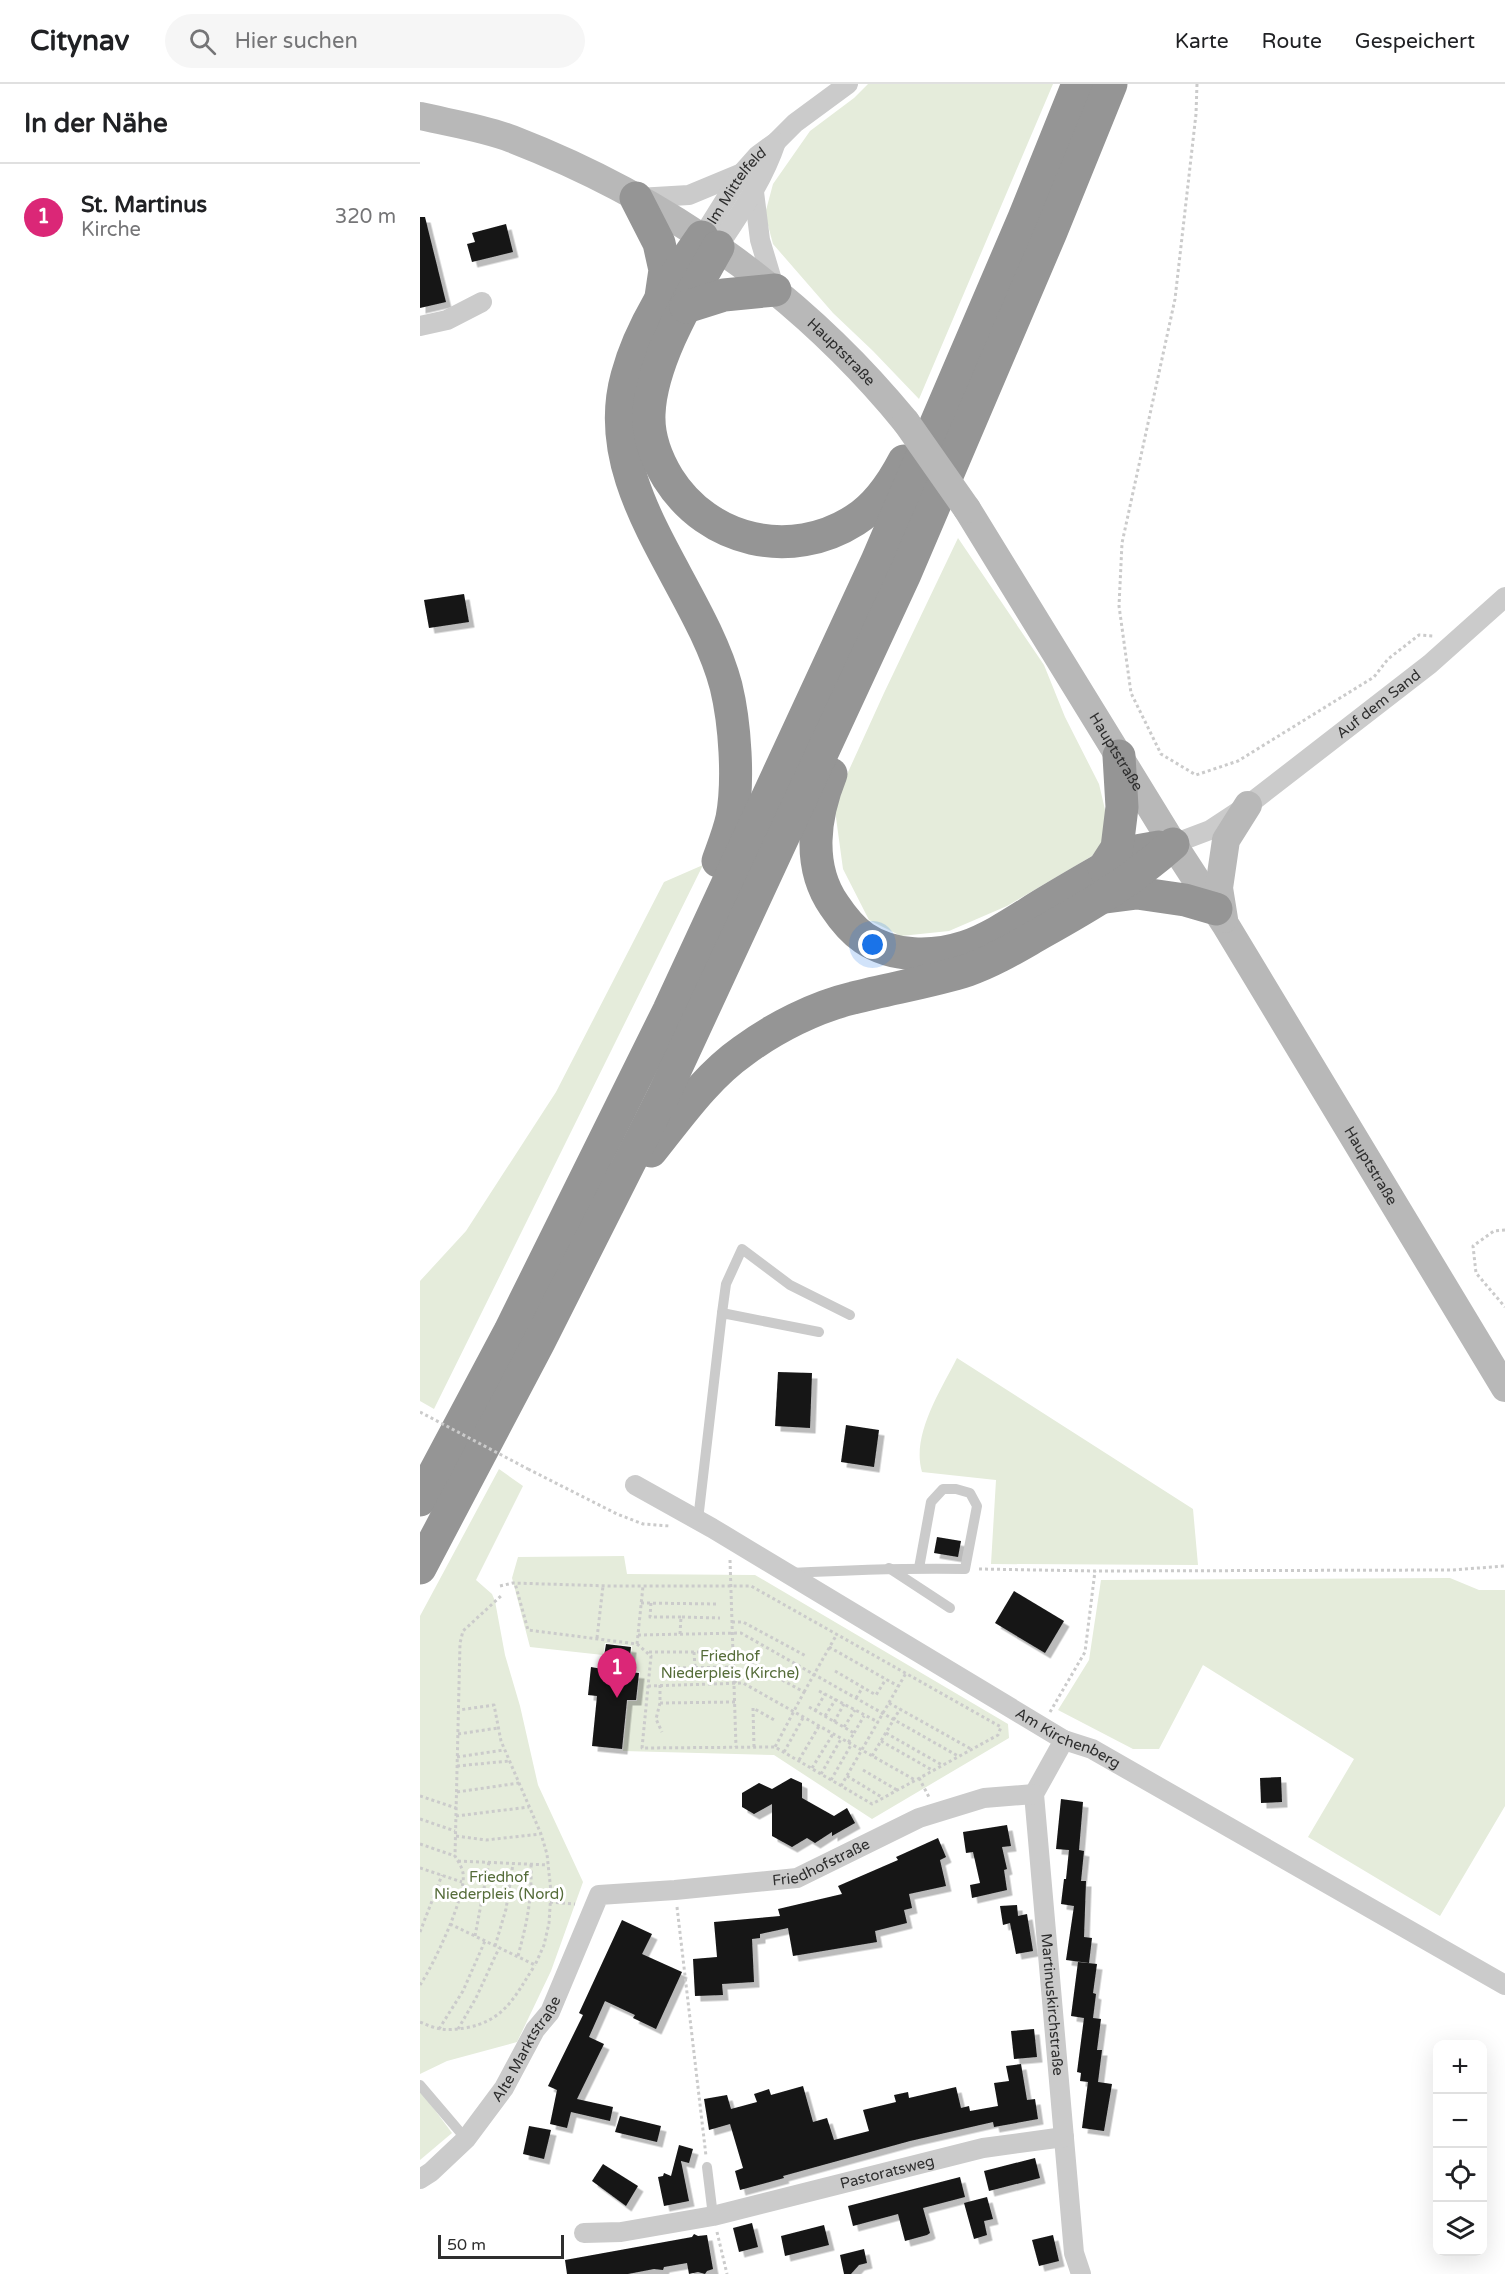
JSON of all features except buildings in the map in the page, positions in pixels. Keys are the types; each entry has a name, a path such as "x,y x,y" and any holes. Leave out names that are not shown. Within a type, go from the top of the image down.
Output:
{"highway":[{"path":"420,1500 510,1331 669,1010 877,561 1024,218 1078,84"},
{"path":"420,1568 539,1342 664,1094 868,656 1052,232 1111,84"},
{"path":"636,198 659,243 674,302 664,352 653,384 649,415 652,446 678,494 700,515 728,532 759,541 793,542 828,534 856,519 879,498 898,472 934,399 955,378"},
{"path":"669,1010 670,981 708,895 732,817 735,776 734,730 726,686 707,635 645,513 631,478 623,449 621,414 626,377 639,341 674,302 710,242"},
{"path":"674,302 775,290"},
{"path":"868,656 862,702 822,798 815,839 818,872 828,897 844,920 864,938 885,948 910,954 939,954 966,946 1105,882 1137,893 1185,900 1220,916"},
{"path":"1105,882 1117,848 1122,807 1119,756"},
{"path":"609,1202 702,1087 742,1051 798,1020 851,998 970,969 1002,956 1105,882 1136,851 1173,844"}],"main road":[{"name":"Hauptstraße","path":"420,116 511,138 604,180 710,242 775,290 822,330 883,394 906,422 967,509 1173,844 1220,916 1505,1388"},
{"path":"1220,916 1219,888 1226,840 1248,805"}],"street":[{"name":"Im Mittelfeld","path":"710,242 742,173 758,155 776,142 795,123 848,84"},
{"name":"Im Mittelfeld","path":"710,242 754,192 768,167 776,142"},
{"path":"636,198 689,195 742,173"},
{"name":"Im Mittelfeld","path":"754,192 760,240 775,290"},
{"path":"420,326 447,320 482,302"},
{"name":"Auf dem Sand","path":"1173,844 1210,830 1248,805 1431,664 1505,597"},
{"name":"Am Kirchenberg","path":"635,1485 734,1541 1041,1727 1064,1740 1092,1749 1505,1985"},
{"path":"1034,1794 1064,1740"},
{"name":"Friedhofstraße","path":"594,1903 675,1890 797,1878 918,1818 984,1798 1034,1794"},
{"name":"Martinuskirchstraße","path":"1034,1794 1074,2253 1081,2274"},
{"name":"Alte Marktstraße","path":"420,2179 431,2172 466,2139 504,2088 535,2030 550,2012 594,1903"},
{"name":"Pastoratsweg","path":"584,2233 621,2232 713,2216 983,2148 1064,2137"}],"lane":[{"path":"698,1520 726,1284 742,1249 790,1285 850,1315"},
{"path":"722,1313 819,1332"},
{"path":"787,1573 888,1568 965,1569 977,1506 970,1494 943,1489 932,1502 919,1568"},
{"path":"888,1568 950,1608"},
{"path":"420,2085 466,2139"},
{"path":"707,2167 713,2216"}],"path":[{"path":"1197,84 1196,114 1175,298 1122,543 1119,606 1131,693 1161,754 1196,775 1238,761 1331,705 1374,677 1388,658 1419,635 1459,638"},
{"path":"1505,1230 1494,1231 1473,1246 1476,1273 1505,1307"},
{"path":"420,1412 618,1515 643,1524 674,1527"},
{"path":"734,1541 729,1552 736,1747"},
{"path":"965,1569 1452,1570 1505,1566"},
{"path":"1041,1727 1085,1652 1095,1571"},
{"path":"500,1587 516,1583 603,1586 751,1586 1001,1727 998,1735 872,1804 775,1747 642,1748 651,1656 637,1644 528,1630 516,1583"},
{"path":"597,1638 603,1586"},
{"path":"637,1644 643,1586"},
{"path":"420,1985 432,1967 461,1891 463,1873 455,1856 460,1643 463,1631 502,1595"},
{"path":"641,1603 718,1604"},
{"path":"651,1603 650,1617 720,1618"},
{"path":"680,1634 681,1617"},
{"path":"732,1622 743,1622 806,1656"},
{"path":"638,1635 741,1633 958,1756"},
{"path":"775,1747 837,1634"},
{"path":"829,1647 898,1686"},
{"path":"647,1652 733,1652"},
{"path":"694,1652 694,1667"},
{"path":"734,1683 753,1664 804,1692"},
{"path":"671,1668 734,1667"},
{"path":"834,1671 876,1695 886,1679"},
{"path":"841,1786 906,1673"},
{"path":"648,1686 742,1683 915,1780"},
{"path":"660,1685 660,1703 656,1719 662,1732"},
{"path":"856,1698 863,1687"},
{"path":"819,1690 878,1722"},
{"path":"815,1711 825,1694"},
{"path":"825,1716 836,1699"},
{"path":"660,1703 735,1701"},
{"path":"889,1703 972,1749"},
{"path":"834,1722 844,1704"},
{"path":"420,2022 446,2031 479,2025 492,2020 516,1996 536,1965 547,1934 552,1892 541,1834 504,1750 494,1705 459,1710"},
{"path":"809,1707 854,1733"},
{"path":"754,1747 753,1708 776,1721"},
{"path":"872,1756 900,1709"},
{"path":"844,1727 855,1710"},
{"path":"831,1780 864,1716"},
{"path":"784,1752 803,1718"},
{"path":"799,1760 819,1726"},
{"path":"458,1734 498,1728"},
{"path":"886,1733 942,1765"},
{"path":"812,1768 833,1734"},
{"path":"821,1774 841,1739"},
{"path":"881,1741 933,1771"},
{"path":"457,1757 504,1750"},
{"path":"457,1766 509,1761"},
{"path":"862,1770 897,1790"},
{"path":"847,1776 883,1798"},
{"path":"457,1792 519,1783"},
{"path":"420,1796 456,1808"},
{"path":"456,1816 529,1807"},
{"path":"420,1819 456,1831"},
{"path":"456,1836 486,1840 541,1834"},
{"path":"420,1844 455,1856"},
{"path":"458,1861 548,1865"},
{"path":"475,1936 489,1862"},
{"path":"458,2029 476,1998 497,1947 506,1910 513,1864"},
{"path":"518,1956 532,1895 531,1864"},
{"path":"421,1870 462,1882"},
{"path":"420,1932 442,1875"},
{"path":"675,1890 707,2167"},
{"path":"550,1902 594,1903"},
{"path":"449,1924 536,1965"},
{"path":"439,2029 463,1991 485,1941"},
{"path":"713,2216 727,2274"}],"green space":[{"path":"868,84 1053,84 919,399 833,313 773,244 765,214 773,184 810,131 854,98"},
{"path":"958,538 1044,665 1065,717 1099,784 1106,814 1105,839 1092,856 1007,906 949,931 901,936 869,920 843,869 834,803"},
{"path":"703,865 434,1409 420,1401 420,1281 466,1231 556,1092 664,882"},
{"path":"957,1358 1193,1509 1198,1565 991,1564 996,1480 922,1472 920,1458 924,1428 936,1398"},
{"name":"Friedhof Niederpleis (Nord)","path":"499,1469 523,1486 476,1580 492,1594 495,1601 505,1655 520,1706 538,1785 583,1882 551,1971 517,2042 447,2061 420,2074 420,1616"},
{"name":"Friedhof Niederpleis (Kirche)","path":"624,1556 627,1574 755,1575 1008,1724 1009,1738 872,1819 774,1755 623,1751 628,1701 637,1701 640,1672 630,1670 632,1646 605,1643 603,1655 530,1647 512,1578 518,1557"},
{"path":"1450,1578 1479,1590 1505,1590 1505,1806 1440,1916 1308,1837 1354,1759 1203,1665 1159,1749 1133,1749 1058,1710 1089,1660 1101,1580"},
{"path":"420,2090 452,2133 420,2160"}],"place":[{"name":"St. Martinus","path":"617,1698"}]}
